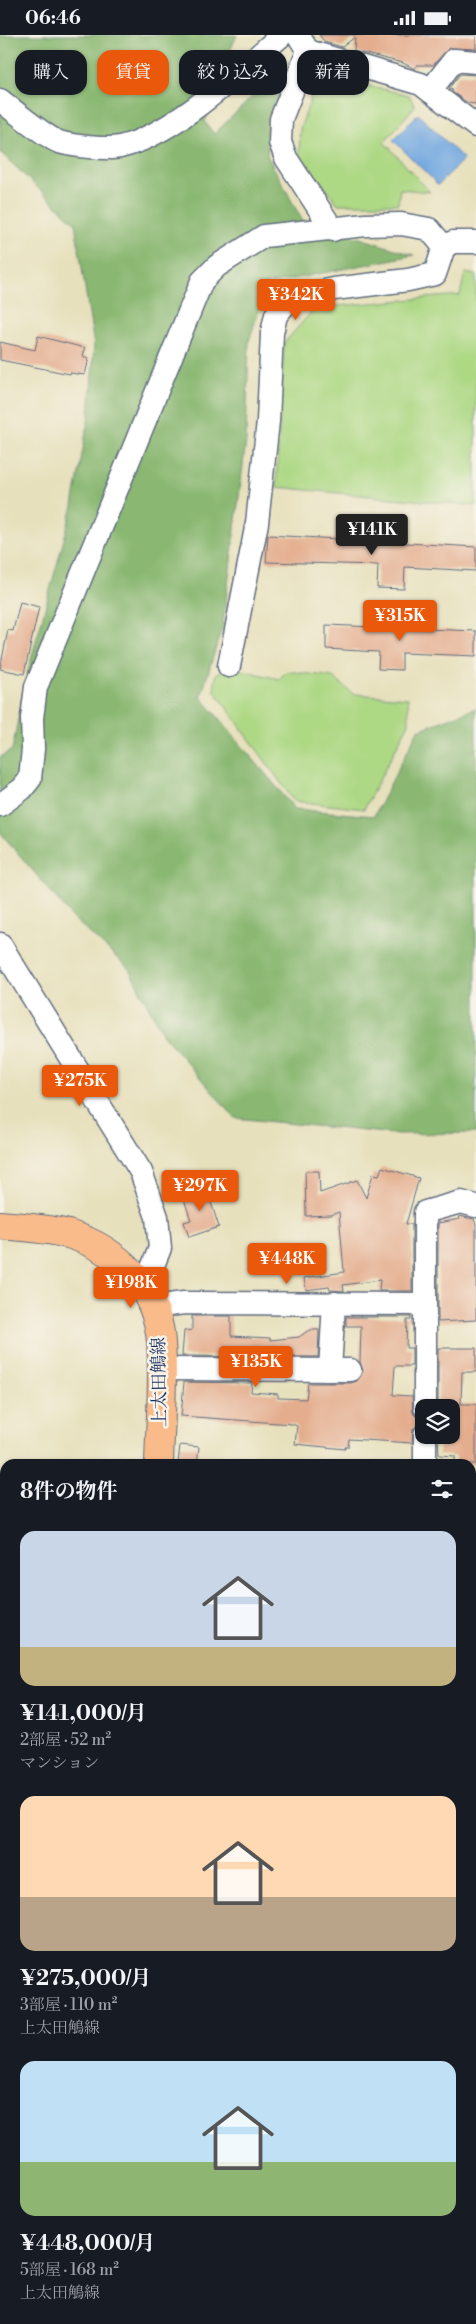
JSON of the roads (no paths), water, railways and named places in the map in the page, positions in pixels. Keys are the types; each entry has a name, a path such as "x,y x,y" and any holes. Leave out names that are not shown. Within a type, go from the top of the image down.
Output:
{"main road":[{"name":"上太田鵤線","path":"0,1225 36,1228 68,1234 101,1247 124,1264 141,1282 153,1307 161,1340 159,1459"}],"street":[{"path":"0,100 58,142 79,146 119,148 155,133 177,121 282,35"},
{"path":"333,230 286,158 280,142 281,119 303,43 421,83 476,126"},
{"path":"430,91 454,60 476,62"},
{"path":"0,805 22,789 30,779 34,749 32,718 36,687 202,281 224,261 264,236 366,225 401,224 429,229 444,247"},
{"path":"229,667 257,523 268,421 272,333 276,315 289,300 310,294 334,289 408,280 435,274 444,247 453,242 476,242"},
{"path":"0,944 141,1173 156,1217 160,1248 150,1273 141,1282"},
{"path":"425,1399 424,1212 461,1202 476,1206"},
{"path":"153,1307 184,1303 424,1304"},
{"path":"161,1369 340,1370 334,1303"},
{"path":"425,1444 425,1459"}],"water":[{"path":"418,114 464,159 438,185 393,140"}]}
